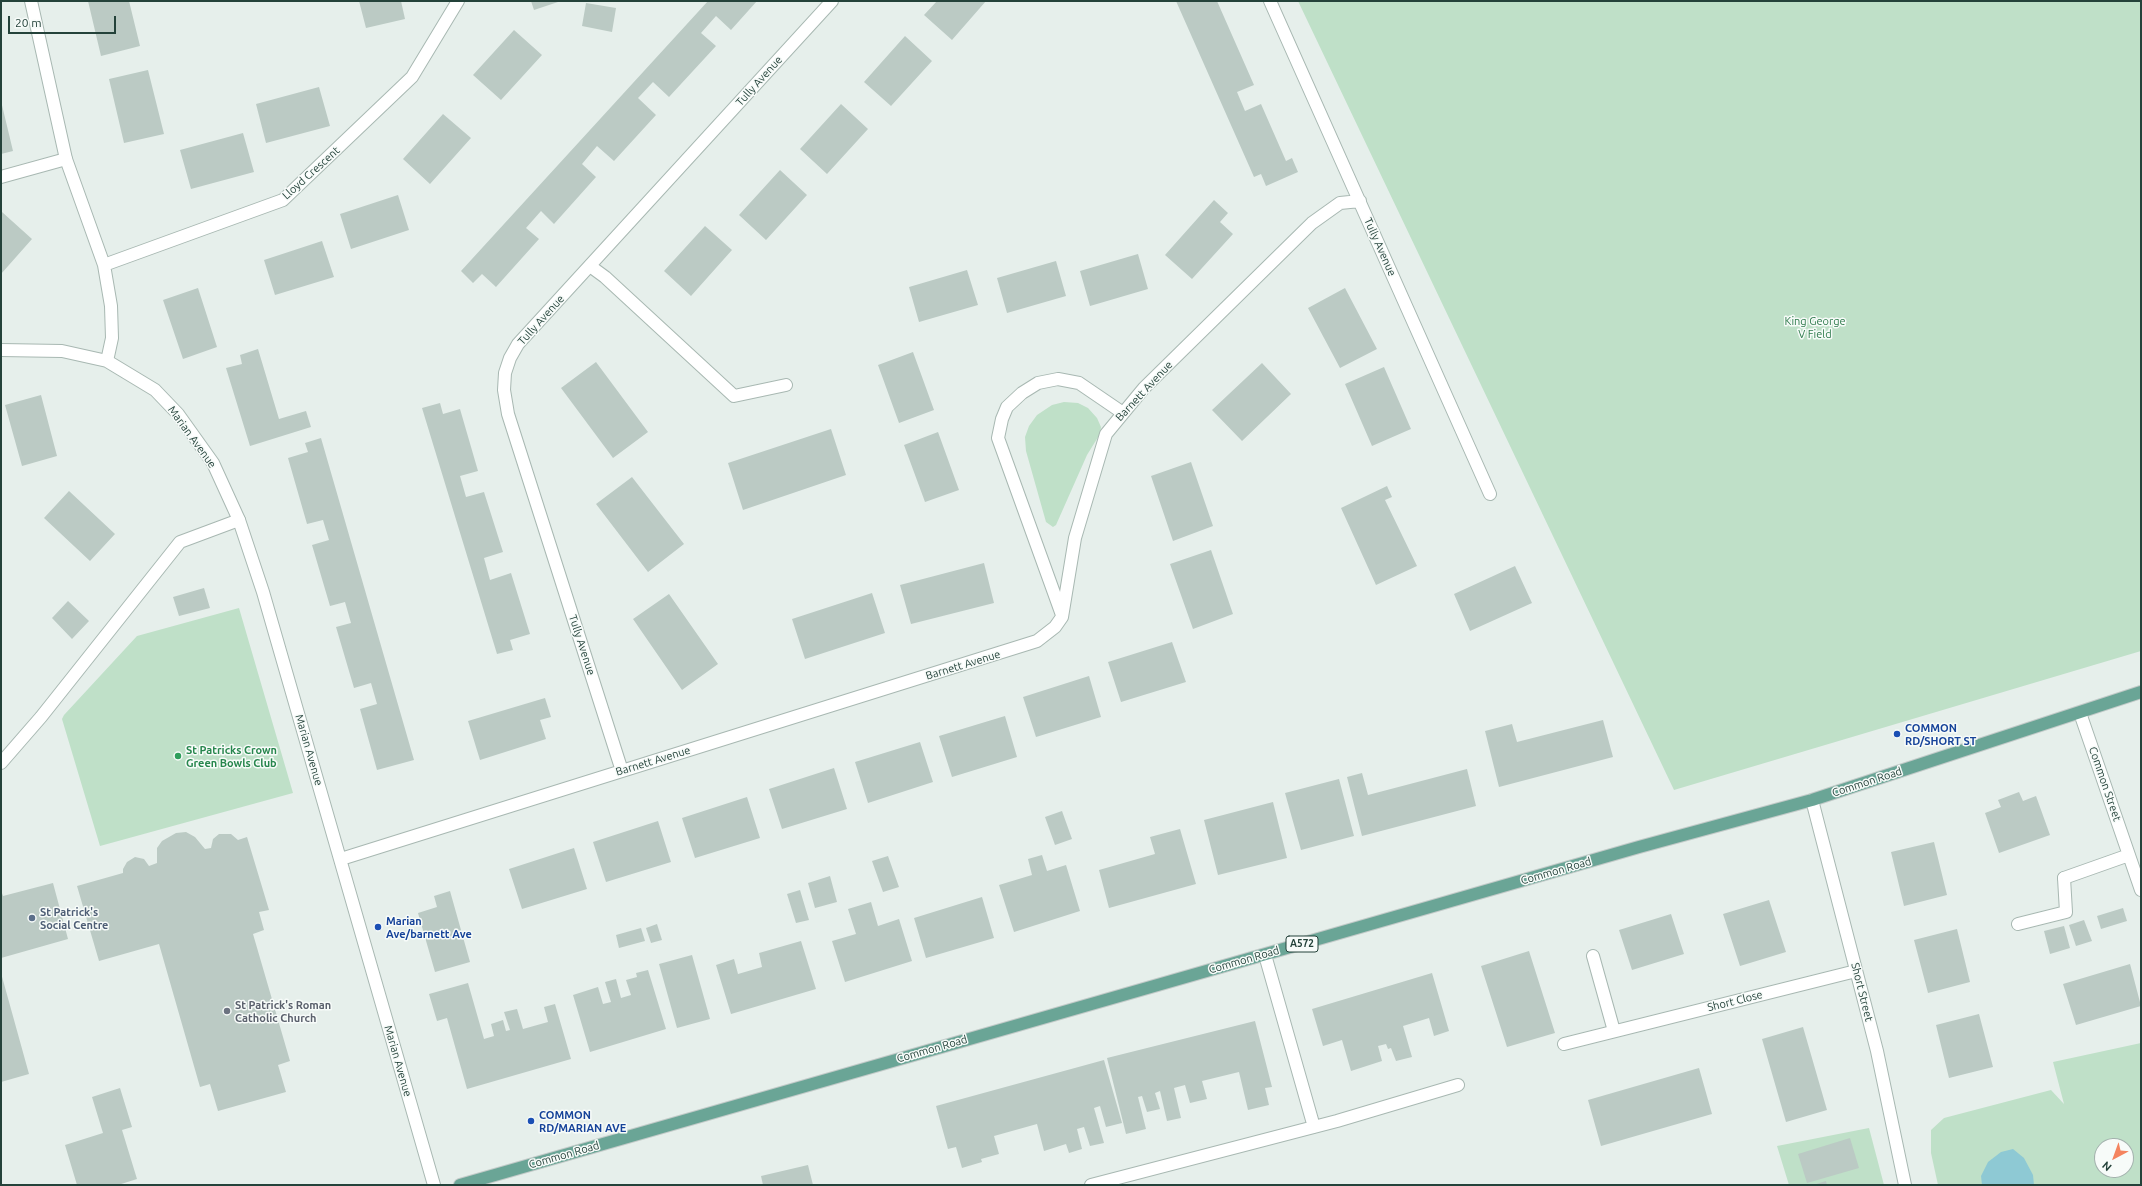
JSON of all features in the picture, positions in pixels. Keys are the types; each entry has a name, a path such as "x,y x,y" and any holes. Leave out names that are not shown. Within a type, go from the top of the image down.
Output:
{"main road":[{"name":"Common Road","path":"460,1185 1639,847 1812,800 2141,692"}],"street":[{"path":"31,1 66,158 104,265 111,306 112,338 107,361"},
{"name":"Lloyd Crescent","path":"104,265 283,200 412,77 458,1"},
{"name":"Tully Avenue","path":"622,771 508,414 504,390 505,373 510,358 518,344 832,1"},
{"name":"Tully Avenue","path":"1270,1 1490,494"},
{"path":"1,177 66,158"},
{"name":"Barnett Avenue","path":"341,859 1037,641 1055,627 1062,616 1075,538 1106,434 1144,388 1312,222 1340,203 1360,201"},
{"path":"590,266 605,277 734,396 786,385"},
{"name":"Marian Avenue","path":"1,350 62,351 107,361 155,390 178,414 213,463 239,520 263,592 434,1185"},
{"path":"1062,616 998,438 1002,419 1008,408 1022,394 1038,383 1058,379 1079,383 1123,413"},
{"path":"1,763 41,717 180,542 239,520"},
{"name":"Common Street","path":"2080,713 2129,855 2138,875 2141,890"},
{"name":"Short Street","path":"1812,800 1877,1051 1905,1185"},
{"path":"2018,924 2066,912 2064,878 2129,855"},
{"path":"1265,955 1314,1127"},
{"path":"1593,956 1614,1030"},
{"name":"Short Close","path":"1564,1044 1614,1030 1856,970"},
{"path":"1090,1185 1314,1127 1458,1085"}],"green space":[{"name":"King George V Field","path":"1298,1 2141,1 2141,651 1674,790"},
{"path":"1064,402 1078,403 1088,408 1097,418 1101,427 1100,434 1087,455 1056,525 1053,527 1046,522 1026,451 1025,437 1029,426 1037,415 1052,405"},
{"name":"St Patricks Crown Green Bowls Club","path":"239,608 293,793 100,846 62,719 64,715 137,636"},
{"path":"2141,1043 2141,1185 1938,1185 1931,1153 1931,1130 1944,1118 2051,1090 2064,1104 2053,1062"},
{"path":"1869,1128 1884,1185 1789,1185 1777,1146"}],"water":[{"path":"2013,1149 2024,1158 2033,1175 2034,1185 1982,1185 1981,1176 1988,1162 2001,1152"}],"building":[{"path":"88,1 129,1 140,46 101,56"},
{"path":"359,1 401,1 405,19 366,28"},
{"path":"531,1 561,1 534,10"},
{"path":"708,1 757,1 731,30 716,16 701,33 716,46 669,97 653,82 638,98 656,115 614,161 597,146 582,164 596,177 554,224 541,211 526,228 539,239 496,287 482,274 473,283 461,271"},
{"path":"937,1 986,1 952,40 924,15"},
{"path":"1176,1 1217,1 1254,85 1237,92 1245,111 1261,104 1286,161 1292,158 1298,172 1266,186 1261,174 1254,177"},
{"path":"586,3 616,8 612,32 582,26"},
{"path":"514,30 542,55 501,100 473,75"},
{"path":"905,36 932,61 891,106 864,82"},
{"path":"148,70 164,134 124,143 109,79"},
{"path":"319,87 330,126 266,143 256,104"},
{"path":"1,101 13,151 1,154"},
{"path":"841,104 868,129 827,174 800,149"},
{"path":"443,114 471,138 430,184 403,159"},
{"path":"243,133 254,172 191,189 180,150"},
{"path":"780,170 807,195 766,240 739,215"},
{"path":"398,195 409,230 351,249 340,214"},
{"path":"1214,200 1228,213 1220,222 1233,234 1192,279 1165,255"},
{"path":"2,212 32,239 1,274 1,213"},
{"path":"705,226 732,250 691,296 664,271"},
{"path":"322,241 334,277 275,295 264,260"},
{"path":"1138,254 1148,289 1090,306 1080,271"},
{"path":"1056,261 1066,296 1007,313 997,278"},
{"path":"967,270 978,305 919,322 909,287"},
{"path":"198,288 217,347 183,359 163,300"},
{"path":"1345,288 1377,349 1340,368 1308,308"},
{"path":"258,349 279,419 306,411 311,427 250,446 226,368 242,364 240,355"},
{"path":"913,352 934,410 899,423 878,365"},
{"path":"596,362 648,432 613,458 561,388"},
{"path":"1262,363 1291,394 1242,441 1212,410"},
{"path":"1384,367 1411,429 1372,446 1345,384"},
{"path":"41,395 57,456 22,466 5,405"},
{"path":"440,403 443,414 460,409 478,471 460,476 466,497 484,492 503,552 484,558 490,580 511,573 530,634 510,640 513,650 497,654 422,408"},
{"path":"831,429 846,475 743,510 728,463"},
{"path":"938,432 959,490 925,502 904,445"},
{"path":"321,438 414,760 377,770 360,709 377,704 371,683 354,688 336,627 351,623 345,602 330,606 312,545 329,540 323,520 307,524 288,458 308,452 305,443"},
{"path":"1191,462 1213,526 1173,541 1151,476"},
{"path":"632,477 684,544 648,572 596,504"},
{"path":"1387,486 1392,497 1385,500 1417,566 1376,585 1341,508"},
{"path":"69,491 115,534 90,561 44,518"},
{"path":"1211,550 1233,614 1193,629 1170,564"},
{"path":"984,563 994,603 911,624 900,585"},
{"path":"1515,566 1532,603 1470,631 1454,594"},
{"path":"204,588 210,608 179,616 173,597"},
{"path":"872,593 885,633 805,659 792,619"},
{"path":"669,594 718,664 682,690 633,619"},
{"path":"68,601 89,621 72,639 52,618"},
{"path":"1172,642 1186,682 1121,702 1108,662"},
{"path":"1089,676 1101,717 1036,737 1023,697"},
{"path":"545,698 551,717 540,720 546,739 480,760 468,721"},
{"path":"1005,716 1017,757 952,777 939,736"},
{"path":"1603,720 1613,757 1499,787 1485,731 1512,724 1517,742"},
{"path":"920,742 933,782 868,803 855,762"},
{"path":"834,768 847,809 782,829 769,789"},
{"path":"1467,769 1476,806 1362,836 1347,777 1362,773 1368,795"},
{"path":"1339,779 1354,836 1301,850 1285,793"},
{"path":"2019,792 2023,801 2036,796 2050,835 1999,853 1985,813 2001,807 1998,800"},
{"path":"747,797 760,838 695,858 682,818"},
{"path":"1273,802 1287,858 1218,875 1204,820"},
{"path":"1062,811 1072,839 1055,845 1045,817"},
{"path":"658,821 671,862 606,882 593,842"},
{"path":"1180,829 1196,884 1109,908 1099,870 1155,854 1150,837"},
{"name":"St Patrick's Roman Catholic Church","path":"186,832 195,837 205,849 211,848 213,839 219,834 231,834 238,840 247,837 269,910 259,912 264,930 253,934 290,1061 278,1065 286,1092 218,1111 210,1084 200,1087 159,944 99,961 77,886 123,873 123,869 127,862 135,857 144,859 149,866 157,863 157,848 162,841 176,833"},
{"path":"1934,842 1947,895 1904,906 1891,852"},
{"path":"574,848 587,889 522,909 509,869"},
{"path":"1042,855 1047,871 1066,865 1080,911 1014,932 999,885 1032,875 1028,859"},
{"path":"888,856 899,887 883,892 872,861"},
{"path":"830,876 837,902 815,908 808,883"},
{"name":"St Patrick's Social Centre","path":"53,883 68,939 1,958 1,890 3,896"},
{"path":"800,890 809,920 796,923 787,894"},
{"path":"450,891 470,962 435,972 418,913 437,907 434,896"},
{"path":"982,897 994,938 926,958 914,918"},
{"path":"1769,900 1786,952 1740,966 1723,914"},
{"path":"871,902 878,926 899,919 912,961 845,982 832,941 856,934 848,909"},
{"path":"2123,908 2127,921 2101,929 2097,916"},
{"path":"1671,914 1684,954 1632,970 1619,930"},
{"path":"2084,920 2092,941 2076,946 2069,925"},
{"path":"657,924 662,940 651,943 646,928"},
{"path":"2064,926 2070,948 2050,954 2044,931"},
{"path":"641,928 645,941 619,948 616,935"},
{"path":"1957,929 1970,982 1928,993 1914,940"},
{"path":"801,941 816,989 731,1014 716,965 734,959 738,974 762,967 759,953"},
{"path":"1529,951 1555,1033 1507,1047 1481,966"},
{"path":"692,955 710,1019 677,1028 659,964"},
{"path":"2130,964 2141,1006 2076,1025 2063,984"},
{"path":"648,970 666,1029 590,1052 573,995 598,987 603,1004 611,1002 605,982 616,979 621,998 631,995 626,980 637,977 636,973"},
{"path":"1,973 29,1074 1,1082"},
{"path":"1432,973 1449,1031 1434,1036 1429,1018 1403,1026 1412,1057 1396,1061 1391,1048 1388,1049 1386,1044 1378,1046 1382,1061 1351,1071 1342,1040 1323,1046 1312,1009"},
{"path":"468,983 484,1039 494,1036 491,1024 503,1020 506,1031 510,1030 504,1012 517,1009 523,1029 548,1022 544,1007 555,1004 571,1059 467,1089 447,1018 437,1021 429,994"},
{"path":"1979,1014 1993,1067 1949,1078 1936,1025"},
{"path":"1255,1021 1272,1087 1265,1088 1269,1105 1248,1110 1239,1072 1202,1081 1207,1099 1190,1103 1185,1085 1174,1088 1181,1118 1167,1121 1160,1091 1155,1093 1160,1109 1147,1112 1142,1096 1138,1097 1146,1129 1126,1134 1107,1058"},
{"path":"1803,1027 1827,1110 1786,1122 1762,1039"},
{"path":"1104,1060 1122,1123 1106,1127 1100,1106 1094,1108 1104,1143 1090,1146 1084,1127 1077,1129 1082,1149 1069,1153 1066,1144 1044,1151 1037,1124 994,1136 999,1154 981,1159 982,1162 962,1168 956,1147 948,1149 936,1106"},
{"path":"1699,1068 1712,1114 1601,1146 1588,1100"},
{"path":"120,1088 132,1127 122,1130 137,1179 118,1185 77,1185 65,1145 103,1133 92,1097"},
{"path":"1850,1138 1859,1168 1807,1183 1798,1154"},
{"path":"808,1165 813,1185 763,1185 761,1176"},
{"path":"1826,1181 1827,1185 1813,1185"}],"place":[{"name":"COMMON RD/SHORT ST","path":"1897,734"},
{"name":"St Patricks Crown Green Bowls Club","path":"178,756"},
{"name":"St Patrick's Social Centre","path":"32,918"},
{"name":"Marian Ave/barnett Ave","path":"378,927"},
{"name":"St Patrick's Roman Catholic Church","path":"227,1011"},
{"name":"COMMON RD/MARIAN AVE","path":"531,1121"}]}
